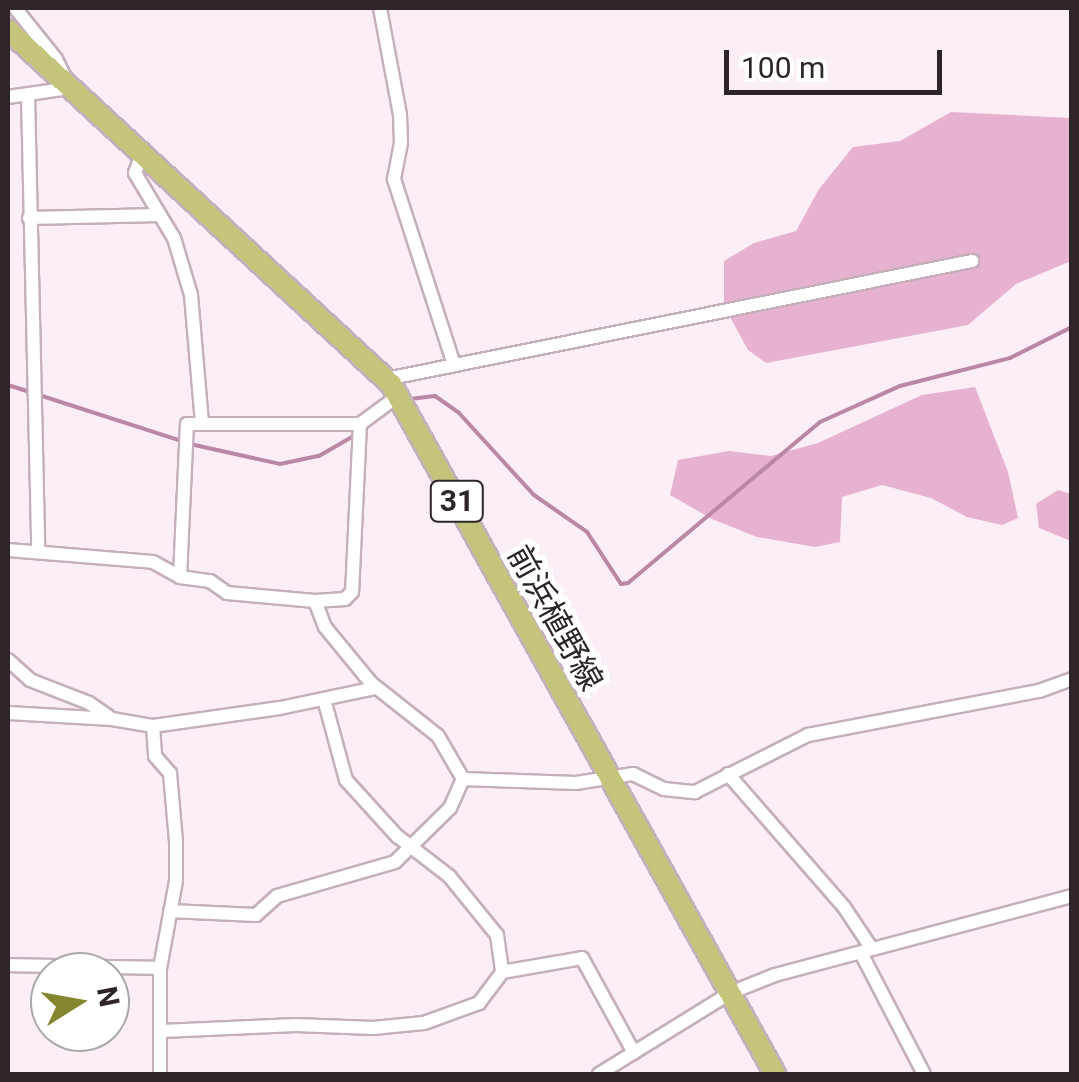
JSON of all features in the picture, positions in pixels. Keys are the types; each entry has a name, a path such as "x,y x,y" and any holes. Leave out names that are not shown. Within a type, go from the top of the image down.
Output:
{"main road":[{"name":"前浜植野線","path":"8,30 392,387 774,1074"}],"street":[{"path":"8,97 70,88 56,59 14,8"},
{"path":"380,8 400,116 394,179 453,362"},
{"path":"28,96 38,551"},
{"path":"142,154 135,174 174,238 191,295 202,424"},
{"path":"29,218 160,214"},
{"path":"8,550 153,562 180,577 210,580 227,593 346,600 352,592 360,424 392,387 453,362 972,261"},
{"path":"180,577 187,424 360,424"},
{"path":"315,601 325,627 376,688 438,736 463,779"},
{"path":"8,660 30,680 89,703 112,719"},
{"path":"463,779 576,782 633,774 664,788 694,792 808,735 1039,691 1072,679"},
{"path":"8,714 112,719 153,726 376,688"},
{"path":"324,699 346,780 410,847 449,876 497,935 502,972"},
{"path":"153,726 155,756 170,773 176,841 160,968 160,1074"},
{"path":"728,774 844,907 924,1074"},
{"path":"170,911 256,916 277,896 395,862 450,808 463,779"},
{"path":"599,1074 730,993 775,975 1072,896"},
{"path":"162,1031 296,1025 373,1028 424,1023 479,1003 502,972 582,958 634,1053"},
{"path":"8,965 160,968"}],"shaded area":[{"path":"951,112 1071,118 1071,261 1016,284 968,325 766,363 748,350 724,306 724,261 754,243 796,231 819,189 853,147 900,141"},
{"path":"975,387 1008,472 1018,518 1002,525 967,517 931,498 882,485 842,497 840,542 815,547 757,537 712,519 670,495 678,460 729,451 771,456 818,443 922,395"},
{"path":"1058,490 1071,494 1071,541 1039,528 1036,504"}],"waterway":[{"path":"410,399 435,396 459,413 534,495 587,532 621,584 628,583 820,422 900,386 1010,358 1072,327"},
{"path":"8,385 181,441"},
{"path":"190,444 280,464 319,456 357,434"}]}
